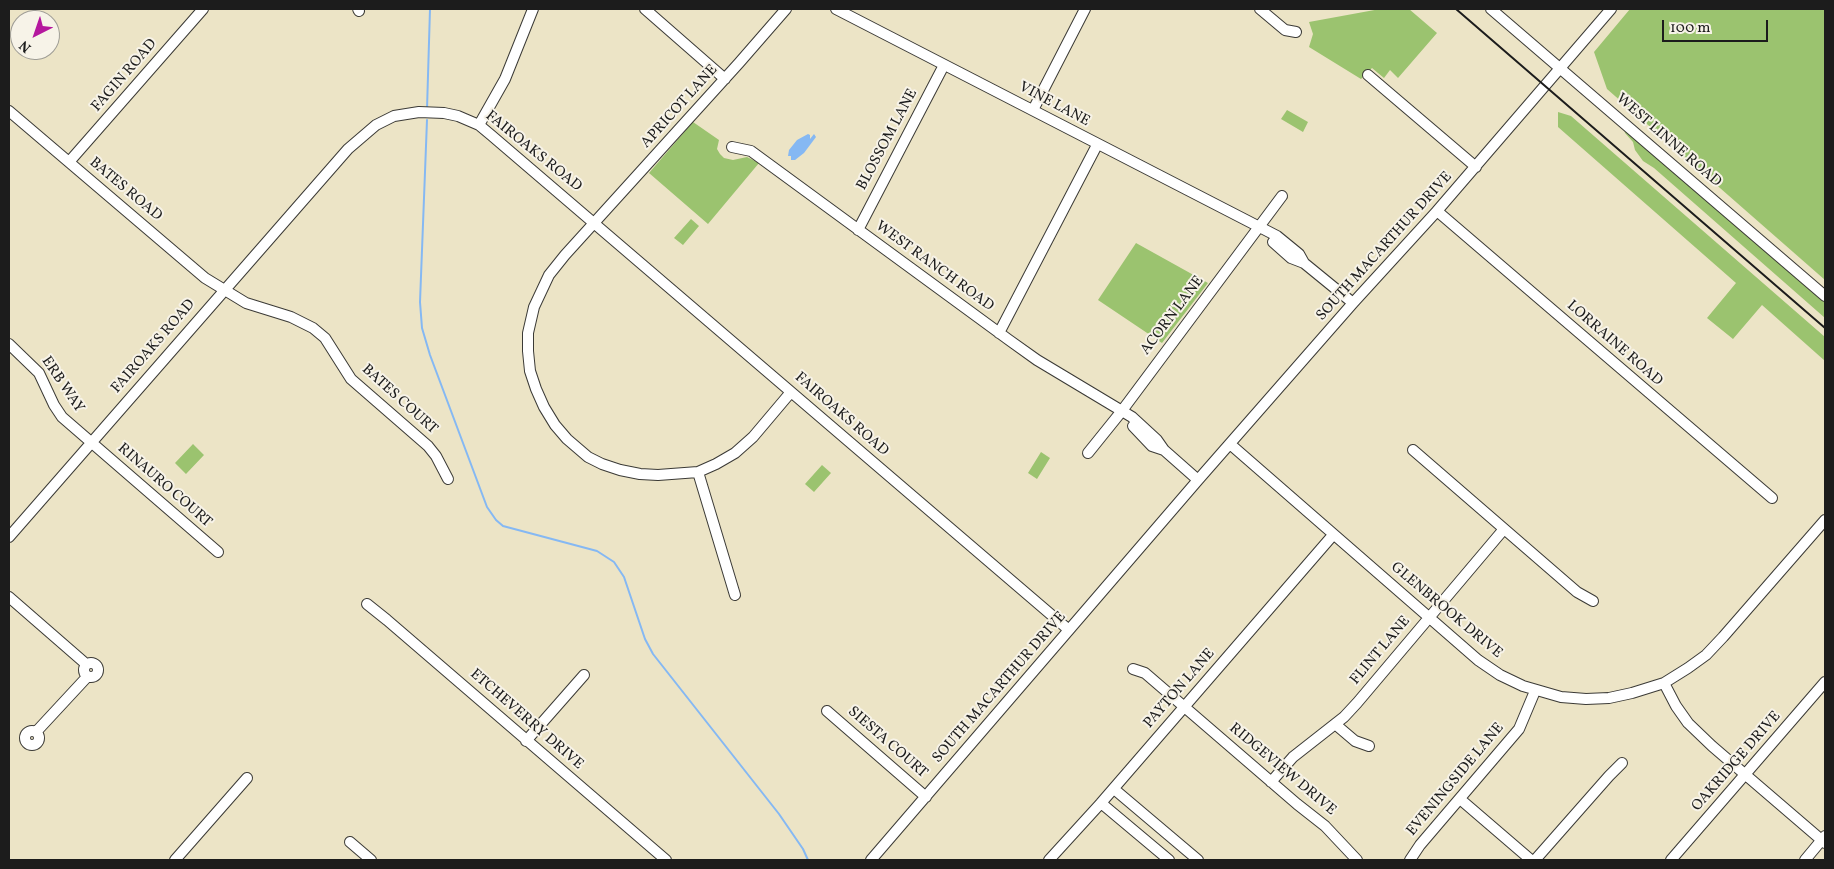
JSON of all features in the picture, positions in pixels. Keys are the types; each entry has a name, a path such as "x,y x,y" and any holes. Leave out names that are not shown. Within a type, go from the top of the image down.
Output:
{"street":[{"name":"FAGIN ROAD","path":"69,162 203,9"},
{"path":"479,125 505,79 533,9"},
{"path":"645,9 725,79"},
{"name":"APRICOT LANE","path":"698,472 658,475 640,474 620,470 588,457 567,439 547,413 530,371 528,333 534,307 549,274 786,9"},
{"name":"VINE LANE","path":"836,9 1259,229 1292,258 1304,263 1353,303"},
{"path":"1032,110 1085,9"},
{"path":"1260,9 1285,30 1296,32"},
{"name":"WEST LINNE ROAD","path":"1491,9 1825,296"},
{"path":"1560,68 1612,9"},
{"name":"BLOSSOM LANE","path":"858,230 944,65"},
{"name":"SOUTH MACARTHUR DRIVE","path":"1230,444 1353,303 1476,167 1560,68"},
{"path":"1368,75 1476,167"},
{"name":"BATES ROAD","path":"9,111 205,278 224,290"},
{"name":"FAIROAKS ROAD","path":"9,537 90,442 348,149 376,125 394,116 419,112 444,113 458,116 479,125 1069,630"},
{"path":"999,333 1097,145"},
{"name":"WEST RANCH ROAD","path":"732,147 751,151 1037,360 1132,418 1143,432 1198,480"},
{"name":"ACORN LANE","path":"1088,453 1121,412 1282,196"},
{"name":"LORRAINE ROAD","path":"1437,211 1772,498"},
{"name":"BATES COURT","path":"224,290 246,303 292,317 313,328 325,338 351,379 428,446 436,456 448,479"},
{"name":"ERB WAY","path":"9,344 34,366 62,417 90,442"},
{"path":"735,595 698,472 735,453 791,392"},
{"name":"RINAURO COURT","path":"90,442 218,552"},
{"path":"1198,480 1230,444"},
{"name":"GLENBROOK DRIVE","path":"1230,444 1478,660 1500,675 1536,691 1561,697 1609,698 1655,687 1706,655 1825,520"},
{"path":"1413,450 1576,592 1593,601"},
{"name":"SOUTH MACARTHUR DRIVE","path":"871,860 1198,480"},
{"name":"FLINT LANE","path":"1271,782 1292,756 1335,724 1357,703 1504,529"},
{"name":"PAYTON LANE","path":"1049,860 1102,803 1333,535"},
{"path":"9,597 86,664 91,662 96,664 98,669 97,674 93,678 87,677 36,732"},
{"name":"ETCHEVERRY DRIVE","path":"366,604 393,625 666,860"},
{"name":"RIDGEVIEW DRIVE","path":"1133,669 1145,673 1271,782 1326,826 1357,860"},
{"path":"526,741 584,675"},
{"name":"OAKRIDGE DRIVE","path":"1671,860 1825,682"},
{"path":"1664,683 1676,706 1688,723 1745,775 1824,840 1805,860"},
{"name":"EVENINGSIDE LANE","path":"1410,860 1520,728 1536,691"},
{"name":"SIESTA COURT","path":"827,711 926,797"},
{"path":"1335,724 1354,740 1369,746"},
{"path":"1535,860 1622,763"},
{"path":"175,860 247,778"},
{"path":"1114,789 1198,860"},
{"path":"1460,799 1531,860"},
{"path":"1102,803 1169,860"},
{"path":"350,842 371,860"}],"green space":[{"path":"1380,9 1409,9 1437,33 1398,78 1390,70 1384,78 1372,68 1361,79 1309,47 1313,34 1309,22"},
{"path":"1630,9 1825,9 1825,280 1607,89 1594,52"},
{"path":"1287,110 1308,122 1303,132 1281,119"},
{"path":"1558,112 1571,116 1825,337 1825,361 1762,305 1733,339 1707,318 1736,283 1558,127"},
{"path":"693,122 719,140 717,149 724,158 733,160 747,157 759,163 708,224 649,173"},
{"path":"1624,127 1825,301 1825,318 1654,168 1643,161 1635,150 1633,142 1625,133"},
{"path":"691,219 699,226 683,245 674,238"},
{"path":"1136,243 1208,283 1162,343 1098,300"},
{"path":"193,444 204,455 186,474 175,463"},
{"path":"1041,452 1050,458 1037,479 1028,473"},
{"path":"822,465 831,473 814,492 805,484"}],"water":[{"path":"808,134 810,139 814,134 816,137 804,153 795,160 791,160 791,156 788,156 789,150 797,140"}],"waterway":[{"path":"427,109 430,9"},
{"path":"427,120 420,302 422,328 430,355 487,507 503,526 597,551 614,562 624,577 645,639 653,654 779,814 803,849 808,860"}],"railway":[{"path":"1456,9 1825,328"}]}
